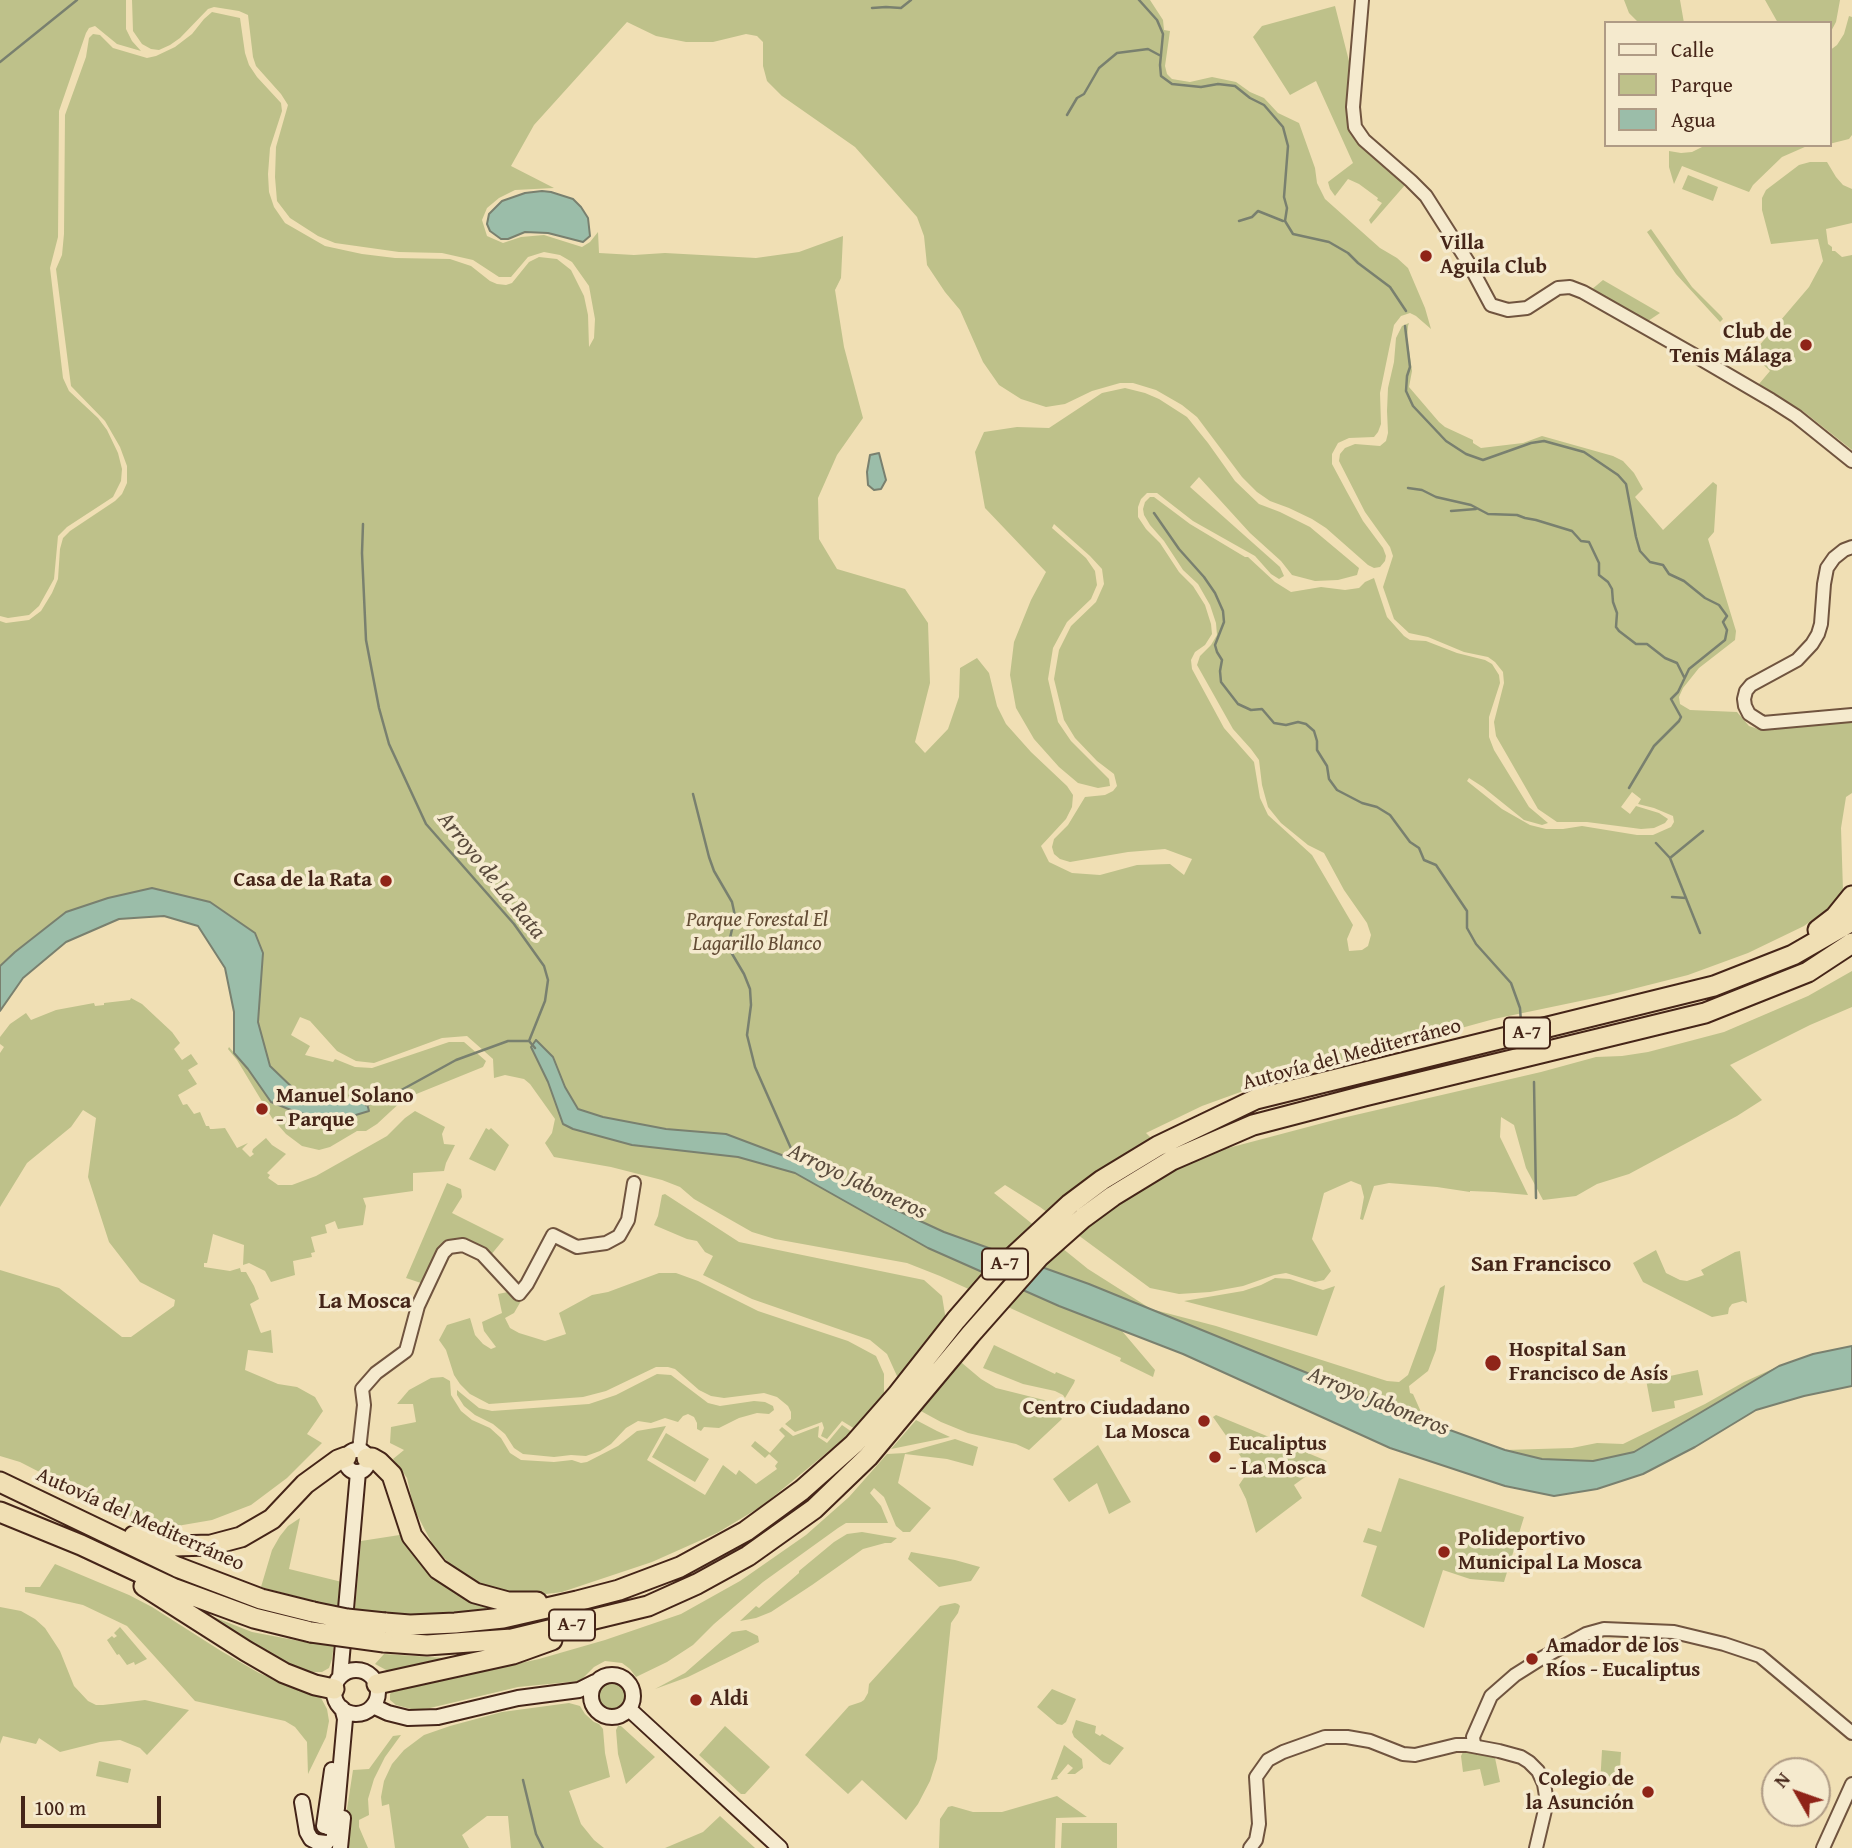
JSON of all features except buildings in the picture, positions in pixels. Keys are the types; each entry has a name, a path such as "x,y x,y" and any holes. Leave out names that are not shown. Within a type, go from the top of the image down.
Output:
{"highway":[{"path":"1657,1001 1777,952 1835,917 1852,896"},
{"name":"Autovía del Mediterráneo","path":"0,1482 177,1567 261,1599 347,1619 427,1645 512,1639 648,1606 697,1584 748,1556 814,1509 861,1450 897,1395 1001,1268 1070,1204 1102,1180 1158,1146 1256,1099 1714,986 1793,955 1852,921"},
{"name":"Autovía del Mediterráneo","path":"0,1512 81,1545 175,1589 254,1618 311,1632 385,1633 410,1625 503,1618 619,1590 680,1567 746,1531 861,1450 910,1410 970,1335 1039,1257 1083,1218 1113,1196 1172,1160 1253,1125 1705,1013 1808,972 1852,943"},
{"path":"1808,972 1852,955"},
{"path":"89,1524 173,1546 211,1545 241,1536 272,1519 304,1485 338,1460 372,1458 392,1475 412,1536 438,1569 475,1593 508,1602 577,1601"},
{"path":"81,1545 246,1651 284,1673 345,1701"},
{"path":"370,1678 513,1654 648,1606"}],"main road":[{"path":"328,1844 334,1824 342,1762 345,1719 344,1638 358,1459"},
{"path":"344,1638 356,1662 370,1678 377,1699 368,1710 345,1701"},
{"path":"324,1826 338,1732 351,1670 370,1678"},
{"path":"373,1706 408,1718 438,1717 518,1698 579,1690 603,1676 614,1674 623,1677 631,1685 633,1698 629,1709 617,1717 601,1715 594,1709 590,1692 595,1682"},
{"path":"553,1694 576,1696 593,1705"},
{"path":"328,1844 352,1736 345,1701"},
{"path":"629,1709 780,1848"},
{"path":"302,1801 307,1832 311,1839 328,1844"}],"street":[{"path":"1363,0 1353,107 1355,127 1364,140 1426,196 1468,262 1491,305 1507,310 1527,308 1558,288 1570,287 1683,348 1796,416 1852,461"},
{"path":"1852,547 1834,558 1827,568 1821,624 1812,644 1797,660 1751,685 1744,699 1749,714 1763,723 1852,715"},
{"path":"358,1459 364,1405 362,1389 376,1373 406,1351 418,1306 443,1253 449,1248 463,1245 482,1254 519,1294 553,1235 577,1247 606,1243 619,1236 628,1220 634,1183"},
{"path":"1478,1747 1474,1744 1473,1737 1491,1696 1516,1675 1586,1634 1604,1629 1674,1632 1760,1656 1852,1733"},
{"path":"1456,1745 1480,1720"},
{"path":"1250,1848 1256,1840 1259,1824 1256,1777 1268,1760 1325,1737 1370,1741 1403,1754 1415,1755 1467,1745 1499,1751 1529,1762 1544,1783 1546,1796 1536,1848"},
{"path":"1824,1848 1852,1784"}],"green space":[{"path":"0,0 126,0 126,29 141,51 117,44 95,26 89,28 86,33 59,111 58,237 50,268 63,378 69,391 107,430 118,453 122,469 121,481 113,497 67,527 58,536 54,579 39,606 29,615 8,618 0,616"},
{"name":"Parque Forestal El Lagarillo Blanco","path":"132,0 1150,0 1163,20 1164,30 1170,31 1165,66 1167,74 1172,79 1190,82 1212,77 1236,82 1264,98 1278,113 1299,123 1315,168 1317,183 1325,199 1380,248 1408,268 1425,308 1431,329 1410,313 1401,316 1394,325 1380,393 1381,424 1378,432 1374,437 1349,438 1338,443 1332,454 1332,464 1347,492 1363,521 1383,548 1386,556 1380,567 1368,565 1312,519 1270,501 1257,492 1242,477 1197,417 1156,390 1133,383 1120,383 1092,391 1065,404 1046,407 1021,399 999,385 983,362 960,310 927,265 924,236 917,217 855,147 782,96 767,81 763,66 763,42 757,36 746,34 713,42 686,42 656,36 627,22 534,125 511,166 554,188 515,190 499,198 487,208 482,220 487,236 503,243 521,237 544,235 582,247 598,232 599,253 665,253 756,258 799,252 843,236 841,278 835,290 844,347 863,418 837,455 818,498 819,539 837,569 905,589 928,623 930,683 915,742 925,753 948,729 959,697 960,668 977,658 989,673 997,706 1006,724 1073,795 1072,807 1066,819 1041,846 1049,862 1072,873 1100,875 1137,865 1170,864 1184,875 1192,859 1165,849 1070,862 1054,854 1054,839 1068,825 1085,797 1105,795 1117,786 1114,774 1075,738 1064,720 1054,679 1059,650 1071,626 1096,602 1104,584 1102,569 1054,524 1052,528 1086,558 1095,571 1097,585 1091,599 1067,622 1053,648 1048,679 1058,722 1071,741 1109,779 1110,786 1098,788 1078,783 1059,767 1034,739 1016,708 1010,675 1014,642 1046,572 985,508 975,452 984,432 1017,427 1049,428 1102,393 1125,388 1159,399 1187,417 1235,481 1259,504 1310,527 1359,568 1357,575 1338,580 1315,581 1292,575 1199,477 1190,487 1280,567 1284,576 1279,579 1271,574 1255,556 1193,521 1157,493 1147,493 1138,507 1138,517 1146,529 1160,543 1205,605 1212,634 1205,645 1195,652 1191,660 1192,669 1224,728 1254,762 1260,798 1268,815 1312,855 1353,925 1347,939 1349,951 1362,950 1368,946 1371,935 1367,923 1344,890 1324,853 1308,845 1281,823 1268,807 1259,760 1233,729 1197,665 1200,656 1217,635 1210,605 1198,584 1183,570 1150,525 1144,515 1145,502 1154,497 1190,524 1248,557 1275,582 1291,592 1321,587 1345,590 1359,588 1374,578 1387,617 1404,636 1492,664 1499,675 1500,683 1489,717 1489,737 1494,750 1529,807 1548,823 1542,825 1524,820 1483,787 1469,778 1467,781 1502,809 1530,825 1546,829 1582,826 1653,835 1671,827 1673,816 1638,804 1641,799 1632,792 1621,807 1630,814 1636,806 1659,813 1668,819 1665,823 1654,828 1641,829 1587,822 1557,822 1538,809 1496,736 1494,722 1504,683 1503,672 1488,657 1464,652 1428,637 1409,633 1394,619 1383,587 1393,556 1390,547 1365,512 1339,461 1340,454 1345,448 1355,444 1380,446 1386,441 1388,388 1396,338 1402,326 1409,323 1407,337 1412,371 1409,387 1439,422 1473,440 1473,443 1481,448 1523,443 1542,436 1613,456 1623,461 1634,473 1643,489 1635,497 1663,530 1713,482 1717,485 1714,532 1708,539 1736,631 1735,640 1699,668 1683,688 1679,697 1680,704 1690,710 1737,712 1749,726 1761,730 1852,722 1852,793 1846,797 1841,828 1843,891 1826,910 1804,926 1748,953 1688,975 1494,1019 1279,1078 1202,1106 1146,1133 1179,1166 1217,1151 1338,1119 1596,1057 1648,1052 1724,1032 1808,996 1852,971 1852,1007 1730,1065 1762,1100 1629,1174 1597,1184 1576,1196 1543,1200 1526,1168 1514,1125 1501,1117 1500,1137 1528,1195 1389,1183 1374,1186 1363,1220 1360,1219 1364,1197 1361,1185 1351,1181 1324,1193 1312,1239 1331,1271 1324,1280 1315,1282 1286,1273 1243,1286 1210,1292 1179,1294 1150,1288 1040,1207 1005,1185 994,1193 1088,1269 1151,1309 1216,1326 1387,1381 1399,1382 1408,1375 1440,1288 1445,1285 1436,1350 1428,1371 1409,1386 1425,1421 1089,1284 943,1232 816,1168 726,1134 666,1129 603,1117 578,1109 565,1087 553,1057 531,1047 564,1124 573,1129 632,1145 738,1157 795,1173 928,1248 1122,1331 1155,1370 1153,1377 1120,1361 1121,1358 907,1263 775,1239 752,1232 694,1199 680,1187 662,1180 554,1157 545,1143 552,1133 555,1119 530,1084 524,1079 505,1075 494,1078 493,1059 467,1036 442,1038 374,1063 356,1061 337,1051 310,1021 300,1017 291,1035 310,1046 305,1055 333,1062 335,1059 355,1067 372,1068 449,1042 464,1042 486,1061 483,1067 404,1099 366,1131 357,1131 330,1147 319,1150 302,1146 286,1134 272,1118 229,1047 271,1102 296,1112 321,1118 366,1100 335,1103 297,1092 270,1066 258,1022 263,953 255,933 152,888 108,898 66,912 0,966 0,621 6,623 29,620 41,611 58,579 63,538 115,501 127,483 127,466 105,421 71,386 56,269 62,255 64,234 65,115 86,57 89,38 93,34 100,35 113,48 147,58 175,47 192,34 212,12 240,18 249,65 281,103 282,111 270,148 268,174 269,192 274,207 285,223 325,246 395,258 450,259 471,266 497,284 512,283 529,262 539,257 557,259 571,270 584,296 588,315 589,347 594,338 595,319 589,286 572,262 560,255 544,252 528,257 511,277 499,277 473,260 442,253 399,252 335,243 318,236 290,218 277,201 275,177 276,147 288,105 256,66 248,15 214,7 208,9 180,38 159,50 151,49 142,44 133,31"},
{"path":"1624,0 1680,0 1684,21 1637,21 1629,13"},
{"path":"1765,0 1840,0 1836,22 1831,31 1831,21 1777,21"},
{"path":"1335,6 1350,65 1346,112 1352,136 1405,185 1371,224 1369,220 1382,203 1378,198 1348,179 1335,196 1330,189 1328,182 1353,163 1316,81 1290,95 1253,37 1262,26"},
{"path":"1849,16 1852,17 1852,135 1849,139 1831,144 1831,50 1844,34"},
{"path":"1702,147 1805,147 1782,157 1749,192 1682,166 1674,184 1669,167 1669,151 1692,152"},
{"name":"Club de Tenis Málaga","path":"1827,162 1843,185 1852,189 1852,223 1826,229 1832,251 1842,257 1852,255 1852,450 1804,412 1759,384 1770,371 1752,354 1809,287 1823,261 1818,239 1771,244 1762,210 1762,198 1766,190 1799,165"},
{"path":"1688,175 1718,187 1713,201 1682,189"},
{"path":"1651,229 1692,287 1721,316 1723,319 1720,322 1676,274 1647,232"},
{"path":"1603,280 1660,313 1648,321 1591,290"},
{"path":"131,998 142,1004 172,1032 180,1043 174,1049 182,1060 191,1054 198,1064 188,1070 197,1084 178,1095 183,1105 187,1104 194,1114 200,1112 210,1129 225,1128 237,1148 248,1143 242,1149 250,1157 254,1154 253,1149 266,1138 286,1154 267,1173 270,1175 268,1178 278,1185 292,1185 316,1176 387,1136 415,1111 445,1127 442,1134 444,1144 455,1145 444,1171 413,1173 413,1191 363,1198 366,1206 363,1225 338,1229 335,1221 325,1225 327,1233 311,1237 315,1252 311,1253 312,1257 293,1261 295,1275 271,1282 265,1271 249,1263 243,1265 244,1245 213,1234 204,1267 230,1271 240,1268 241,1272 246,1272 259,1299 250,1304 260,1331 271,1330 273,1353 248,1350 245,1370 278,1384 297,1387 315,1397 323,1411 307,1434 322,1443 287,1478 251,1505 212,1520 177,1526 143,1522 20,1462 0,1456 0,1270 59,1288 122,1337 131,1337 174,1306 175,1300 140,1282 109,1242 88,1177 96,1118 83,1110 71,1127 27,1163 0,1207 0,1053 4,1047 0,1044 0,1037 10,1024 26,1013 31,1020 56,1010 94,1003 95,1006 104,1005"},
{"path":"486,1128 491,1128 509,1145 495,1171 469,1159"},
{"path":"447,1183 461,1189 462,1197 452,1213 504,1239 490,1256 462,1240 424,1284 406,1278"},
{"path":"665,1194 739,1242 924,1280 942,1296 950,1345 962,1363 996,1388 1044,1400 1062,1419 1029,1450 1016,1444 968,1433 919,1410 897,1376 887,1354 870,1340 752,1299 703,1275 713,1256 705,1252 697,1241 654,1225 662,1195"},
{"path":"1656,1250 1666,1273 1687,1281 1704,1275 1701,1270 1740,1251 1747,1303 1743,1301 1732,1304 1728,1314 1712,1317 1643,1282 1633,1263"},
{"path":"659,1273 676,1273 698,1281 758,1311 848,1341 876,1356 884,1374 884,1395 855,1429 842,1421 827,1439 821,1436 824,1428 822,1422 795,1432 785,1424 791,1419 791,1412 777,1397 764,1393 724,1398 711,1396 699,1390 675,1369 668,1367 656,1367 606,1391 583,1397 489,1404 470,1394 460,1384 439,1340 447,1325 470,1318 475,1335 483,1344 491,1349 496,1347 484,1331 482,1322 502,1313 498,1294 508,1292 521,1301 514,1313 505,1318 510,1328 545,1341 566,1334 559,1313 592,1295 608,1292"},
{"path":"1275,1278 1290,1279 1323,1290 1335,1286 1317,1336 1184,1301 1243,1291"},
{"path":"994,1345 1055,1374 1056,1372 1075,1380 1065,1398 1055,1391 1023,1384 983,1368"},
{"path":"1779,1366 1635,1452 1593,1461 1542,1459 1505,1450 1572,1448 1597,1443 1623,1444"},
{"path":"1668,1369 1670,1376 1698,1370 1703,1395 1674,1401 1675,1408 1652,1412 1645,1374"},
{"path":"657,1374 671,1375 708,1403 720,1406 765,1402 773,1406 774,1410 769,1414 757,1413 739,1418 719,1428 704,1427 701,1431 697,1429 694,1417 688,1414 678,1422 665,1418 651,1423 638,1421 600,1451 586,1456 554,1457 523,1454 514,1448 505,1434 493,1424 464,1406 457,1395 457,1390 479,1408 492,1411 589,1404 616,1395"},
{"path":"443,1377 450,1381 451,1395 461,1411 472,1420 490,1428 501,1438 510,1453 521,1460 587,1462 618,1446 637,1431 666,1426 647,1460 705,1495 723,1465 736,1475 739,1470 756,1484 777,1469 775,1466 778,1462 769,1454 765,1458 751,1446 755,1441 770,1453 785,1436 779,1430 782,1427 793,1436 819,1426 818,1437 827,1443 842,1425 852,1432 762,1506 717,1533 652,1562 562,1592 508,1595 478,1584 452,1566 435,1549 414,1509 407,1478 393,1459 404,1450 390,1443 391,1427 416,1422 413,1404 397,1404 409,1390 431,1378"},
{"path":"1216,1415 1327,1461 1294,1485 1302,1498 1256,1533 1239,1485 1245,1476 1241,1457 1213,1417"},
{"path":"916,1420 950,1437 891,1449"},
{"path":"666,1433 709,1459 695,1482 652,1457"},
{"path":"955,1439 978,1447 973,1466 947,1459 905,1454 898,1483 931,1508 910,1532 903,1532 896,1526 884,1497 874,1488 870,1493 881,1506 888,1523 846,1523 763,1582 693,1645 636,1677 622,1663 605,1661 594,1667 580,1681 518,1687 415,1710 396,1705 390,1700 390,1694 395,1688 539,1659 681,1614 740,1581 806,1535 849,1497 887,1454 905,1453"},
{"path":"1098,1445 1131,1502 1109,1514 1097,1483 1069,1502 1053,1479"},
{"name":"Polideportivo Municipal La Mosca","path":"1399,1478 1524,1517 1504,1582 1470,1579 1443,1570 1424,1628 1361,1596 1377,1546 1363,1542 1368,1528 1381,1532"},
{"path":"300,1518 289,1569 342,1582 332,1659 329,1668 322,1672 291,1667 245,1638 241,1641 201,1612 252,1632 310,1643 313,1601 261,1587 272,1550 288,1526"},
{"path":"862,1532 897,1538 891,1543 863,1549 771,1612 740,1621 756,1606 759,1608 834,1542 847,1534"},
{"path":"406,1534 502,1611 386,1614 355,1610 361,1541"},
{"path":"911,1552 980,1567 971,1581 939,1587 908,1559"},
{"path":"55,1564 129,1595 259,1673 321,1698 329,1721 326,1737 308,1774 307,1742 295,1727 285,1721 195,1701 127,1626 83,1605 25,1592 25,1587 40,1587"},
{"path":"955,1603 960,1606 951,1623 937,1759 930,1781 906,1820 862,1780 848,1794 805,1755 849,1706 864,1700 869,1684 940,1606"},
{"path":"0,1607 21,1611 45,1628 60,1651 74,1686 88,1701 103,1705 145,1700 189,1710 147,1755 140,1748 120,1740 60,1752 39,1738 36,1744 3,1736 0,1744"},
{"path":"120,1627 147,1659 135,1665 134,1662 127,1665 119,1654 117,1655 107,1640 117,1636 114,1633"},
{"path":"746,1630 758,1636 759,1642 688,1677 655,1689 685,1673 732,1632"},
{"path":"384,1654 445,1658 441,1662 388,1671 375,1664"},
{"path":"612,1681 618,1682 626,1690 626,1702 618,1710 612,1711 606,1710 598,1702 597,1696 598,1690 606,1682"},
{"path":"1052,1689 1076,1699 1062,1725 1057,1724 1037,1707"},
{"path":"569,1703 580,1706 585,1714 603,1729 610,1777 569,1791 581,1824 604,1848 511,1848 508,1816 487,1816 462,1835 469,1848 395,1848 389,1804 382,1806 381,1797 384,1781 392,1764 404,1750 424,1735 450,1726 502,1712"},
{"path":"1076,1720 1096,1726 1095,1733 1100,1736 1102,1734 1124,1748 1110,1765 1074,1737 1072,1732"},
{"path":"618,1726 655,1757 626,1784 618,1754"},
{"path":"725,1726 770,1767 745,1794 741,1794 699,1755"},
{"path":"401,1735 385,1757 374,1779 368,1799 369,1815 359,1820 359,1827 368,1848 341,1848 353,1770 369,1769 393,1736"},
{"path":"1064,1745 1082,1759 1083,1768 1075,1774 1067,1774 1073,1768 1068,1764 1058,1779 1051,1780"},
{"path":"1467,1750 1494,1753 1500,1782 1484,1786 1480,1769 1463,1772 1461,1756"},
{"path":"1602,1750 1621,1752 1619,1786 1600,1785"},
{"path":"99,1761 131,1769 128,1783 96,1776"},
{"path":"1057,1796 1087,1817 1056,1818 1055,1848 939,1848 940,1819 948,1807 973,1812 1002,1812"},
{"path":"720,1816 755,1848 665,1848 703,1832"},
{"path":"1062,1823 1117,1823 1117,1848 1061,1848"}],"water":[{"path":"542,191 573,199 588,218 590,236 583,242 548,233 525,232 501,239 490,231 487,224 489,214 502,201 525,193"},
{"path":"879,453 886,480 881,489 874,490 868,485 867,472 870,455"},
{"path":"152,888 210,902 255,933 263,953 258,1022 270,1066 297,1092 335,1103 366,1100 369,1111 349,1117 321,1118 271,1102 234,1053 234,1012 225,968 198,926 164,916 119,919 66,942 23,978 0,1011 0,966 15,952 66,912 108,898"},
{"path":"536,1040 553,1057 565,1087 578,1109 603,1117 666,1129 726,1134 816,1168 944,1232 1089,1284 1425,1421 1505,1450 1542,1459 1593,1461 1634,1452 1779,1366 1813,1354 1852,1346 1852,1386 1756,1410 1695,1447 1643,1474 1597,1489 1554,1496 1505,1486 1390,1448 1183,1354 1059,1306 928,1248 795,1173 738,1157 632,1145 573,1129 563,1124 548,1082 531,1047"}],"waterway":[{"path":"0,62 77,0"},
{"path":"872,8 901,8 911,0"},
{"path":"1139,0 1157,20 1163,34 1161,76 1172,84 1235,86 1264,105 1283,127 1288,146 1285,221 1293,234 1329,242 1348,253 1390,287 1406,311"},
{"path":"1067,115 1077,98 1084,94 1099,68 1117,53 1148,49 1161,56"},
{"path":"1239,221 1252,217 1258,211 1283,221"},
{"path":"1405,326 1410,367 1406,391 1413,406 1446,441 1466,454 1483,460 1544,441 1584,452 1618,475 1626,484 1640,551 1650,562 1663,565 1669,574 1719,605 1727,616 1723,622 1727,630 1725,640 1689,669 1678,692 1671,699 1681,717 1679,721 1654,746 1629,788"},
{"path":"1408,488 1471,505 1488,514 1517,515 1536,520 1572,531 1581,541 1589,542 1599,563 1599,575 1612,589 1617,613 1616,627 1636,644 1647,644 1665,658 1677,663 1684,677"},
{"path":"1451,511 1476,509"},
{"path":"1154,513 1179,549 1204,577 1223,611 1224,622 1215,645 1222,660 1221,682 1238,704 1251,710 1262,709 1274,723 1306,724 1314,731 1317,750 1327,766 1329,779 1337,790 1390,815 1410,842 1419,848 1424,860 1436,865 1467,911 1467,928 1476,944 1511,983 1520,1008 1521,1022"},
{"name":"Arroyo de La Rata","path":"363,524 366,640 389,744 426,824 514,924 544,966 548,980 545,1001 529,1041"},
{"path":"693,794 714,871 732,902 735,916 728,947 750,989 747,1035 755,1067 797,1162"},
{"path":"1670,858 1703,831"},
{"path":"1656,843 1670,858 1700,933"},
{"path":"1672,897 1686,898"},
{"name":"Arroyo Jaboneros","path":"366,1105 385,1099 456,1060 508,1041 529,1041 535,1048"},
{"path":"1534,1082 1536,1198"},
{"path":"523,1780 536,1834 543,1848"}],"place":[{"name":"Villa Aguila Club","path":"1426,256"},
{"name":"Club de Tenis Málaga","path":"1806,345"},
{"name":"Casa de la Rata","path":"386,881"},
{"name":"Manuel Solano - Parque","path":"262,1109"},
{"name":"Hospital San Francisco de Asís","path":"1493,1363"},
{"name":"Centro Ciudadano La Mosca","path":"1204,1421"},
{"name":"Eucaliptus - La Mosca","path":"1215,1457"},
{"name":"Polideportivo Municipal La Mosca","path":"1444,1552"},
{"name":"Amador de los Ríos - Eucaliptus","path":"1532,1659"},
{"name":"Aldi","path":"696,1700"},
{"name":"Colegio de la Asunción","path":"1648,1792"}],"district":[{"name":"San Francisco","path":"1541,1265"},
{"name":"La Mosca","path":"365,1302"}]}
